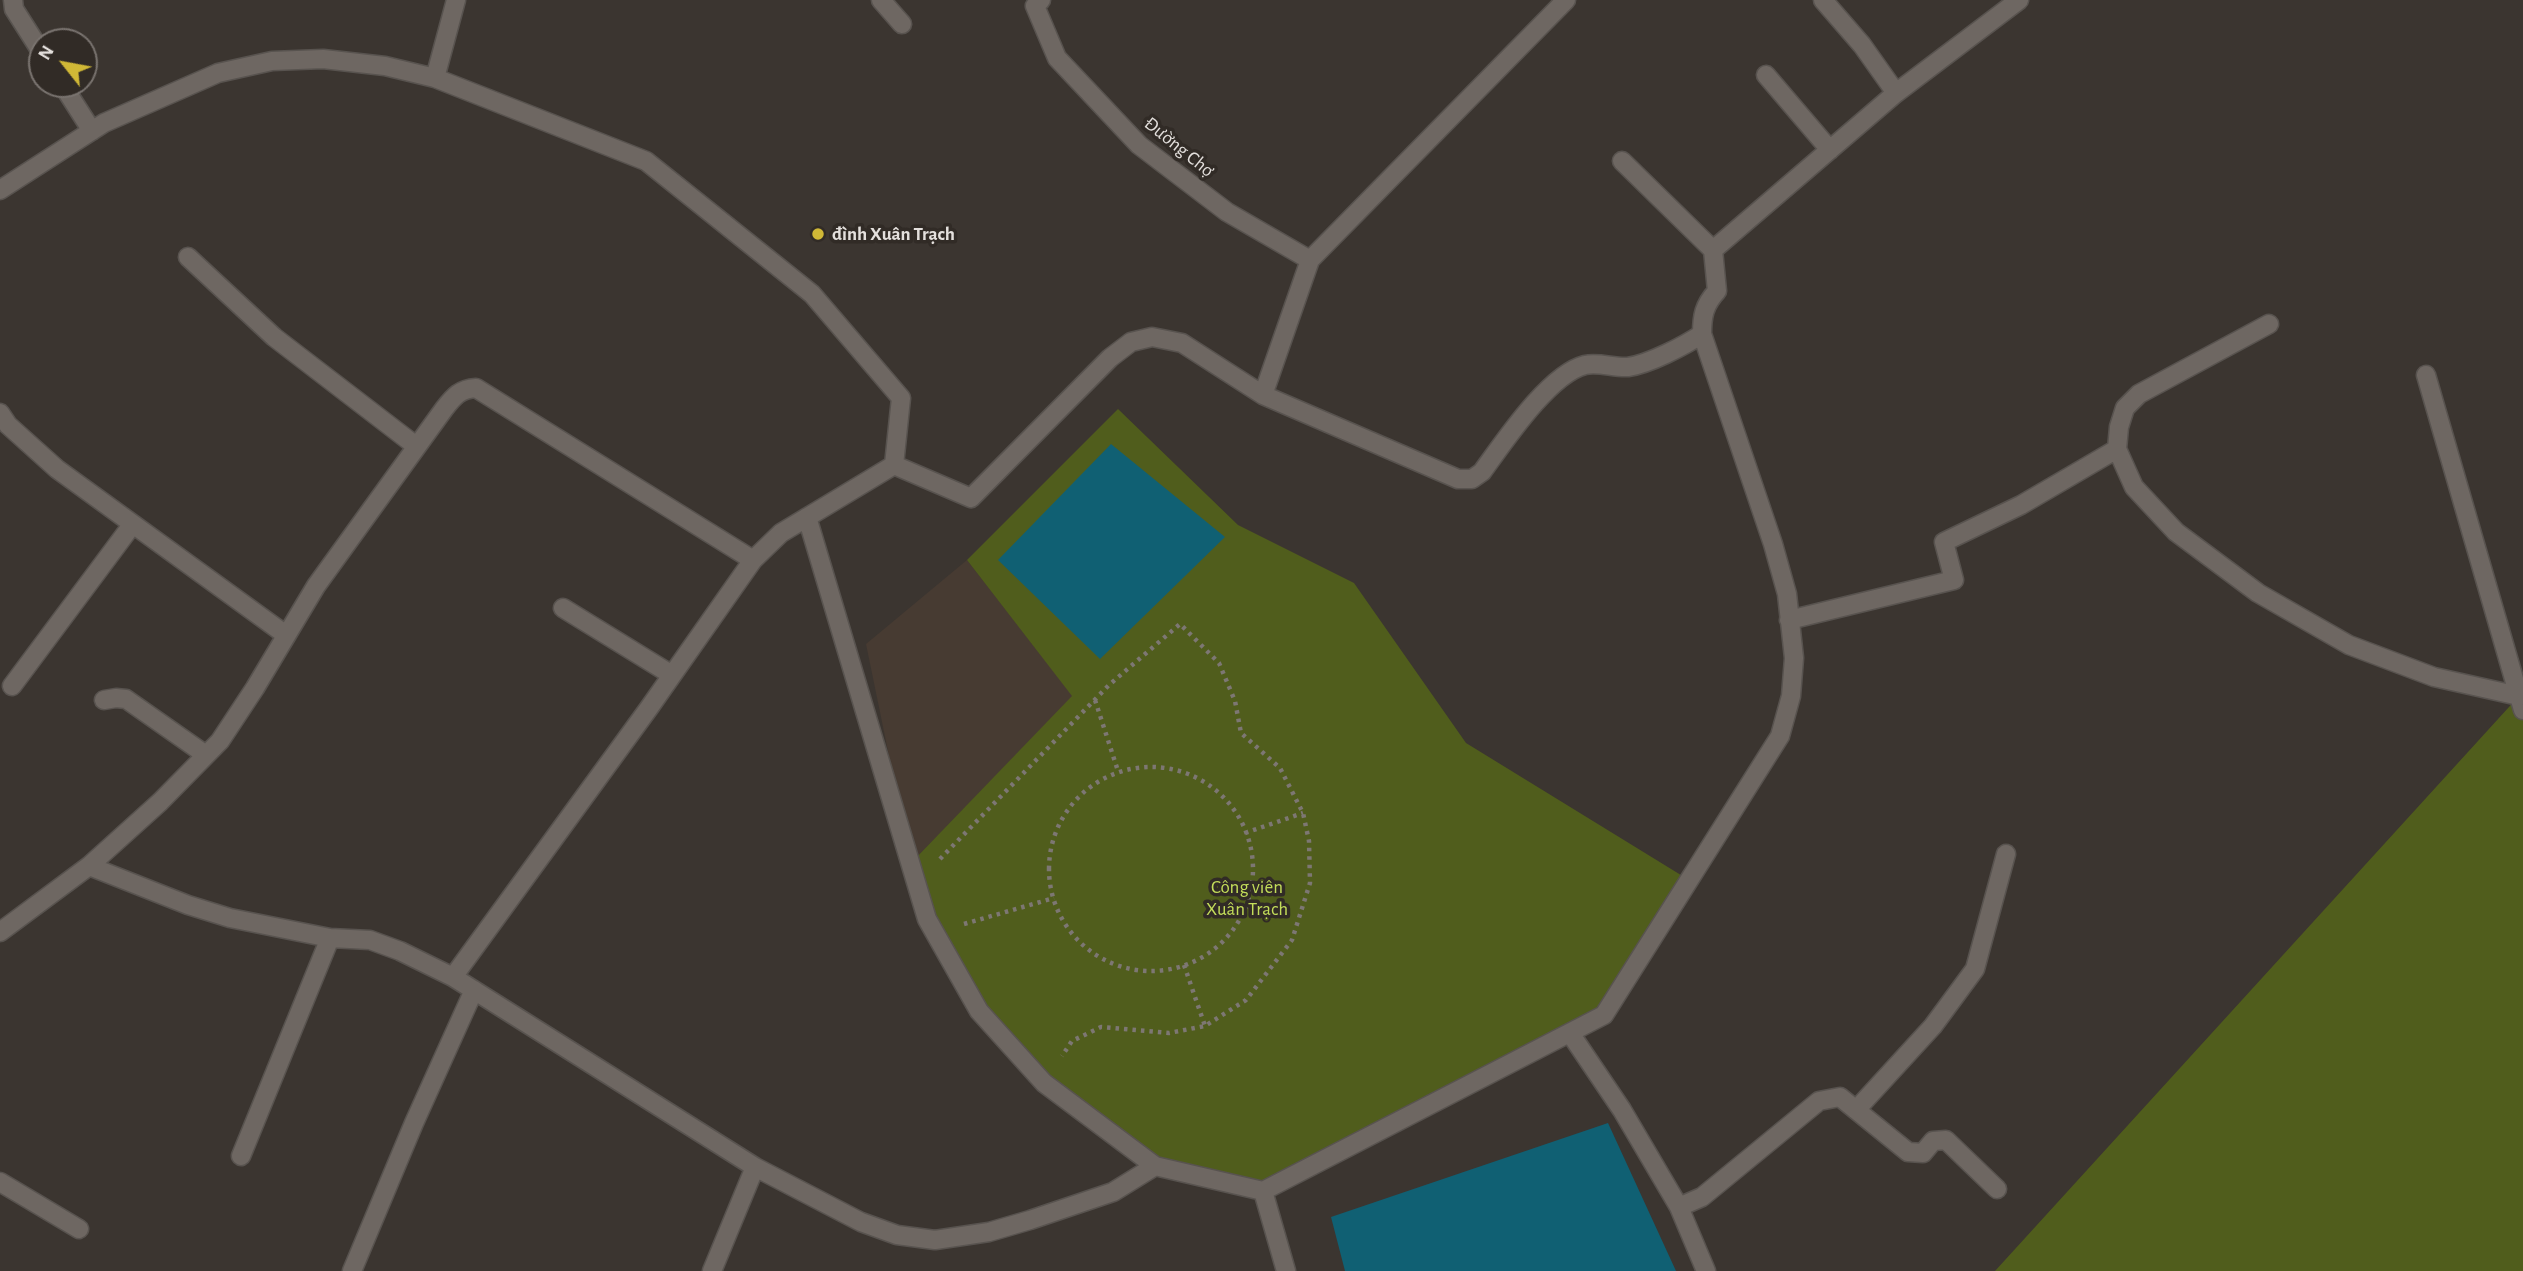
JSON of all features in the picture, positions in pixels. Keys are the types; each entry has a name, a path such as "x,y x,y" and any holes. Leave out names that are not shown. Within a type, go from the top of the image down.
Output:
{"street":[{"path":"13,0 14,9 28,31"},
{"path":"435,78 456,0"},
{"path":"881,0 902,24"},
{"name":"Đường Chợ","path":"1041,0 1035,6 1056,58 1139,145 1227,212 1310,260"},
{"path":"1263,395 1310,260 1566,0"},
{"path":"1823,0 1862,45 1896,93"},
{"path":"1713,250 1896,93 2019,0"},
{"path":"0,190 104,123 218,73 272,61 323,59 385,66 435,78 646,161 812,294 901,398 894,465"},
{"path":"1766,75 1830,150"},
{"path":"71,98 92,131"},
{"path":"807,517 927,919 979,1011 1044,1083 1156,1166 1263,1191 1604,1015 1780,736 1791,696 1794,658 1787,594 1773,544 1702,334 1702,317 1707,302 1717,291 1713,250 1622,160"},
{"path":"188,257 274,337 416,446"},
{"path":"2269,324 2139,394 2125,408 2119,427 2117,449 2134,487 2176,532 2258,593 2349,645 2434,677 2521,703"},
{"path":"894,465 971,498 1110,358 1131,342 1152,337 1181,343 1263,395 1458,479 1472,479 1482,472 1543,396 1572,370 1588,364 1628,367 1702,334"},
{"path":"2426,375 2521,703"},
{"path":"0,932 89,866 160,802 220,741 316,586 455,394 465,389 477,388 752,560"},
{"path":"0,413 8,425 57,469 286,635"},
{"path":"1789,620 1954,580 1944,542 2021,505 2117,449"},
{"path":"453,977 752,560 780,533 894,465"},
{"path":"12,686 132,525"},
{"path":"563,608 672,675"},
{"path":"104,700 126,699 147,711 206,755"},
{"path":"1856,1110 1933,1026 1975,969 2006,854"},
{"path":"89,866 188,905 230,918 330,937 370,940 400,951 453,977 755,1167 861,1222 897,1235 936,1240 989,1232 1113,1192 1156,1166"},
{"path":"241,1156 330,937"},
{"path":"352,1271 474,990"},
{"path":"1570,1033 1622,1110 1679,1207 1706,1271"},
{"path":"1679,1207 1702,1197 1819,1101 1840,1097 1908,1152 1923,1153 1933,1141 1946,1140 1997,1189"},
{"path":"712,1271 755,1167"},
{"path":"0,1182 79,1229"},
{"path":"1263,1191 1286,1271"}],"path":[{"path":"917,883 1095,700 1180,624 1219,663 1235,701 1241,733 1280,768 1303,813 1308,841 1310,883 1292,940 1246,1000 1205,1026 1169,1033 1101,1027 1072,1041 1044,1083"},
{"path":"1095,700 1118,771"},
{"path":"1152,766 1185,772 1216,789 1238,814 1245,833 1251,846 1253,880 1244,912 1224,940 1198,960 1166,970 1133,970 1101,960 1075,939 1057,911 1049,879 1051,845 1065,813 1088,788 1118,771 1152,766"},
{"path":"1245,833 1303,813"},
{"path":"935,932 1054,898"},
{"path":"1184,965 1205,1026"}],"shaded area":[{"path":"967,560 1073,696 911,863 866,644"}],"green space":[{"name":"Công viên Xuân Trạch","path":"1118,409 1238,525 1354,583 1466,743 1689,880 1604,1015 1263,1191 1155,1166 1044,1083 979,1011 927,919 911,863 1072,696 967,560"},
{"path":"2519,696 2523,710 2523,1271 1995,1271"}],"water":[{"path":"1111,444 1225,537 1100,659 998,560"},
{"path":"1608,1123 1676,1271 1345,1271 1331,1217"}],"place":[{"name":"đình Xuân Trạch","path":"818,234"}]}
